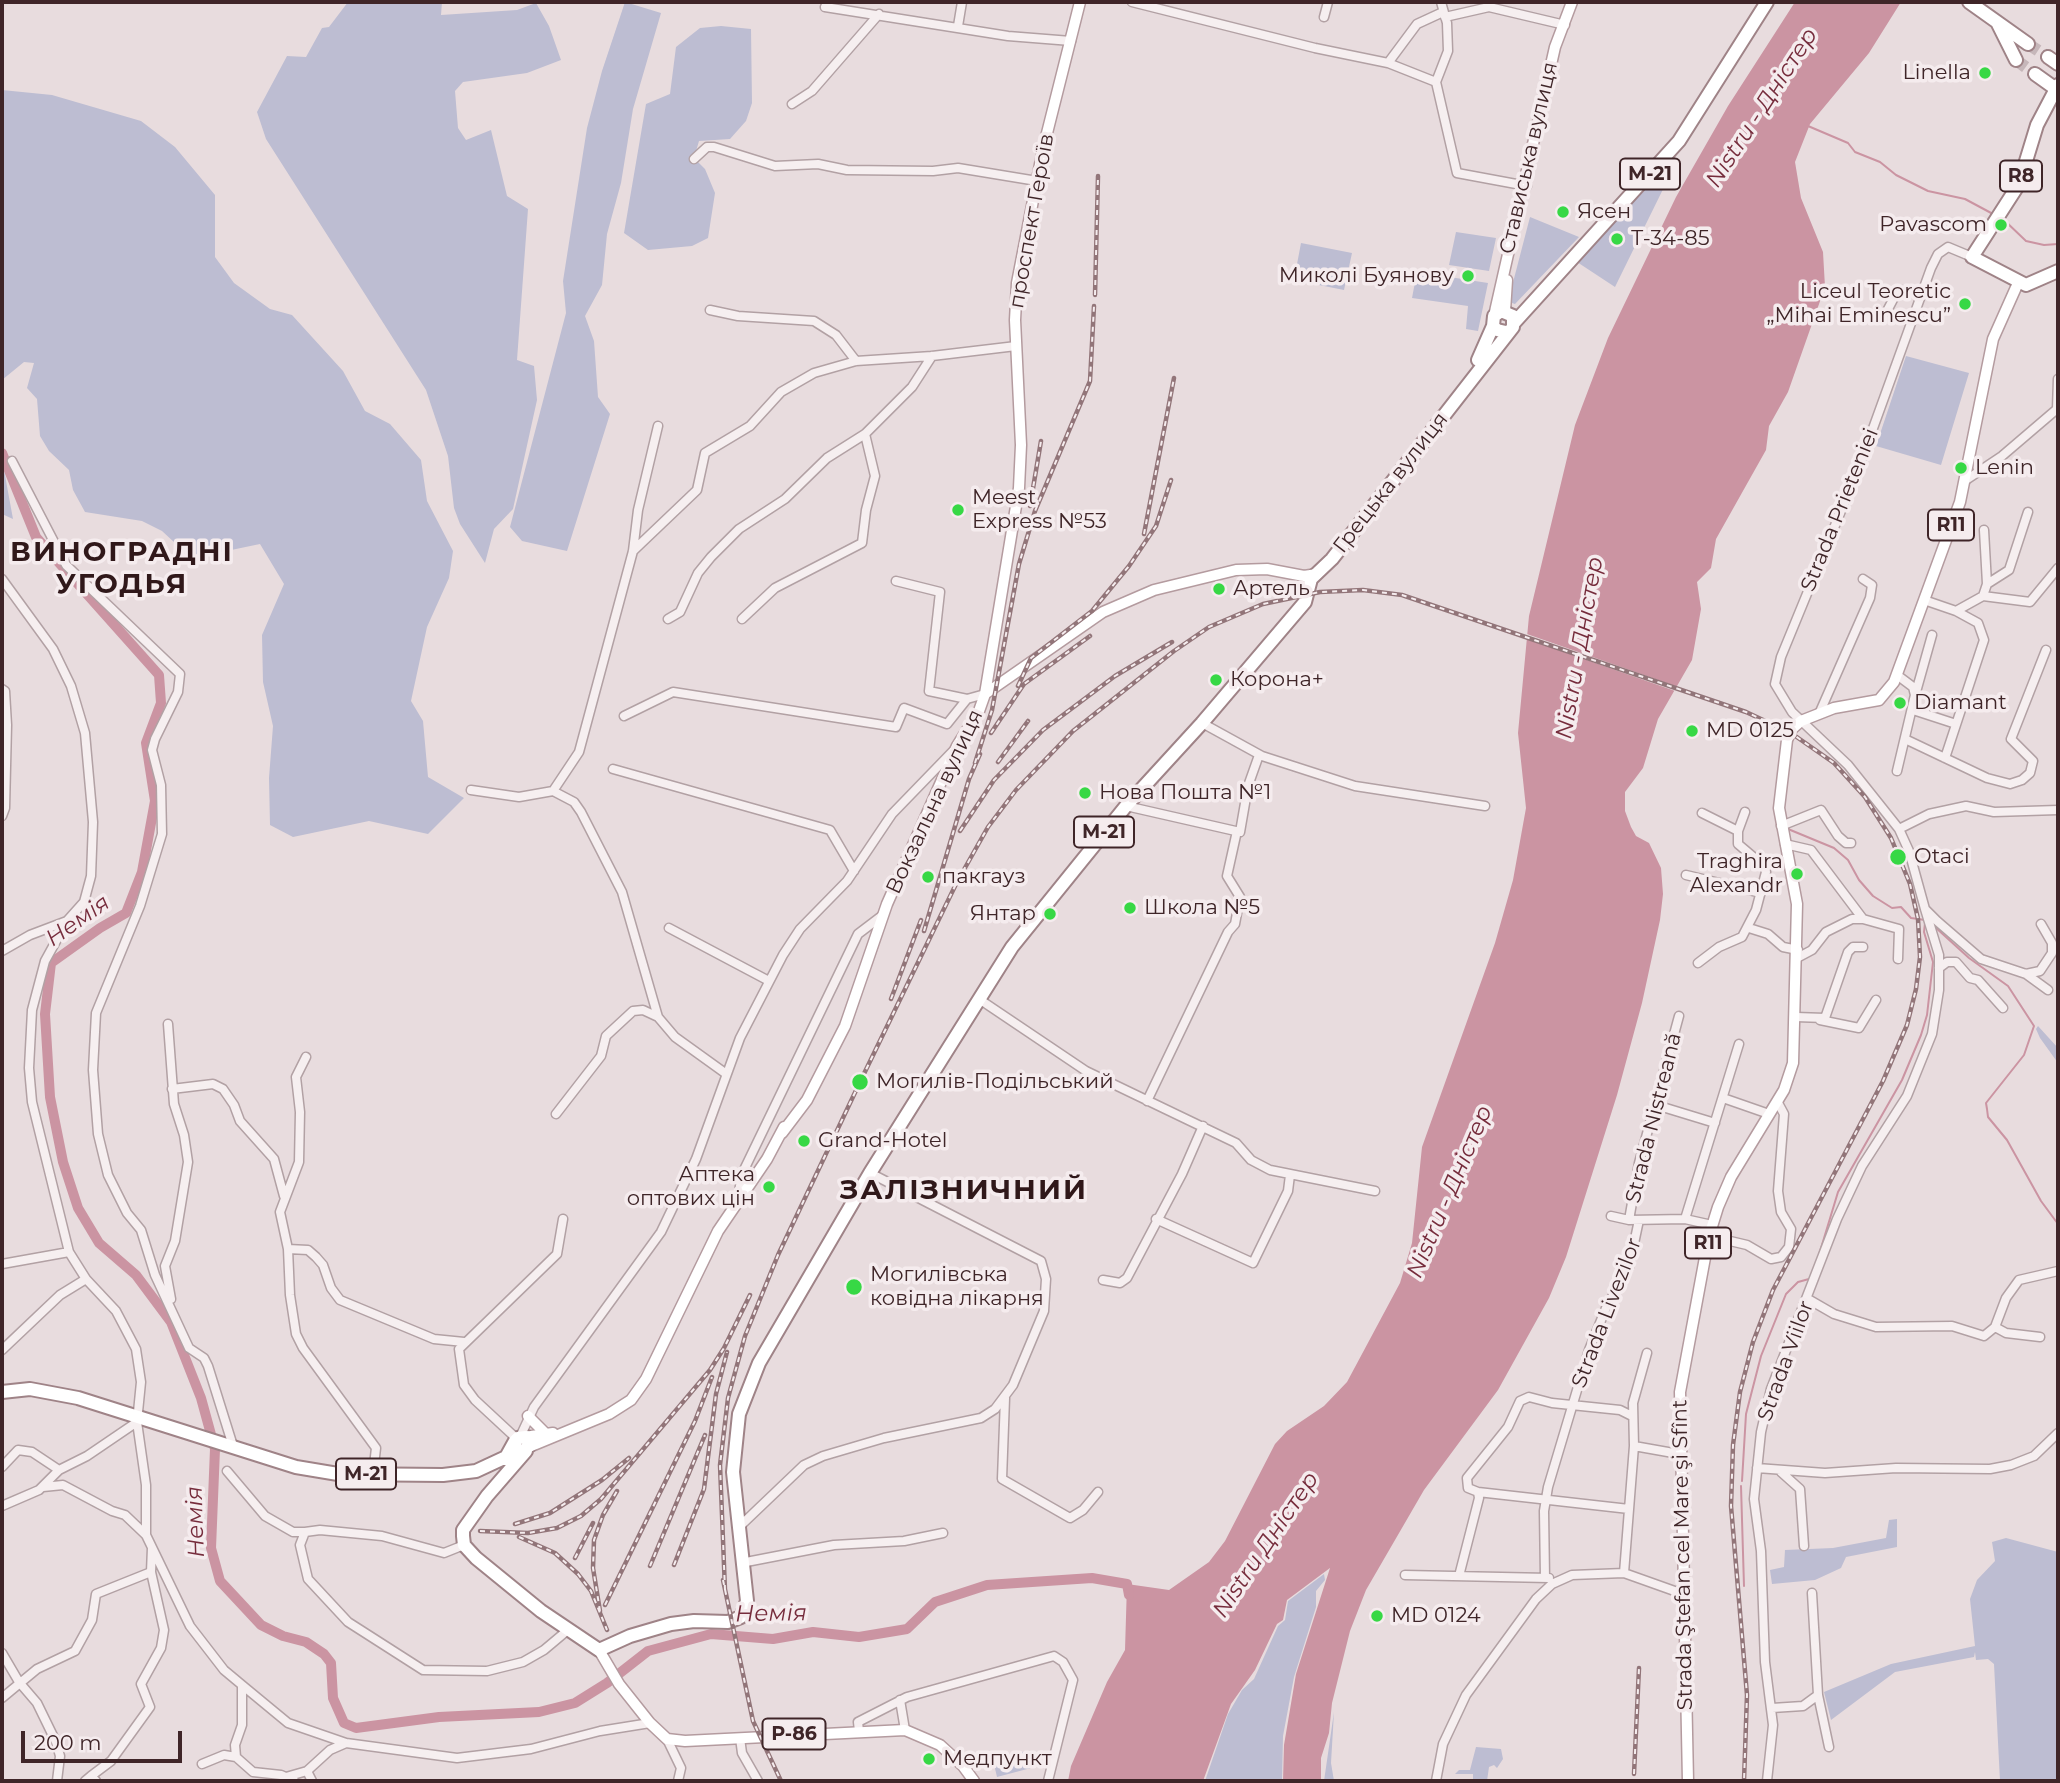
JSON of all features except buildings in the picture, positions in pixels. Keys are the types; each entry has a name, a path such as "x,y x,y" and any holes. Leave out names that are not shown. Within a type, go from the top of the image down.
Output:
{"highway":[{"name":"Грецька вулиця","path":"1315,577 1467,383 1503,320 1531,302 1679,141 1767,2"},
{"path":"1969,2 2028,44"},
{"path":"1997,21 2016,60"},
{"path":"2035,74 2057,87"},
{"name":"R8","path":"1972,257 2016,190 2037,125 2057,87"},
{"path":"1972,257 2018,283 2032,285 2058,271"},
{"name":"М-21","path":"602,1656 630,1636 671,1624 737,1620 744,1612 747,1601 737,1529 735,1442 739,1414 750,1379 870,1173 1012,947 1126,806 1202,723 1305,603 1315,577"},
{"name":"М-21","path":"2,1392 30,1389 48,1391 185,1430 310,1470 373,1474 476,1471 517,1449"},
{"name":"Вокзальна вулиця","path":"464,1545 463,1530 517,1449"},
{"path":"476,1471 487,1477 490,1493"},
{"path":"464,1545 519,1593 602,1656"}],"main road":[{"name":"проспект Героїв","path":"985,694 1019,488 1021,445 1016,346 1017,283 1037,181 1080,2"},
{"name":"Стависька вулиця","path":"1503,320 1506,288 1525,186 1563,24 1574,2"},
{"name":"R11","path":"1797,724 1819,714 1879,699 1891,689 1966,480 1993,339 2018,283"},
{"name":"Вокзальна вулиця","path":"517,1449 609,1414 631,1400 646,1379 718,1231 817,1081 853,1000 883,915 957,746 979,711 985,694 1102,612 1144,593 1236,570 1267,569 1315,577"},
{"path":"1291,574 1315,577"},
{"name":"Strada Ştefan cel Mare şi Sfînt","path":"1688,1781 1679,1454 1682,1375 1711,1231 1731,1177 1791,1074 1796,1017 1797,904 1781,826 1779,799 1786,748 1797,724"},
{"path":"528,1416 546,1433"},
{"name":"Вокзальна вулиця","path":"517,1449 546,1433 564,1432"},
{"path":"602,1656 619,1684 650,1723 667,1739"},
{"name":"Р-86","path":"667,1739 905,1730 940,1745 963,1766 974,1781"}],"street":[{"path":"958,26 962,2"},
{"path":"1132,2 1315,48 1388,63 1436,82"},
{"path":"1324,17 1328,2"},
{"path":"1441,2 1448,51 1436,82 1457,173 1525,186"},
{"path":"1388,63 1417,24 1444,14 1489,6 1563,24"},
{"path":"825,7 1008,36 1071,41"},
{"path":"792,104 812,91 879,14"},
{"path":"694,159 707,147 714,147 775,166 818,164 847,170 958,169 1037,181"},
{"name":"Strada Prieteniei","path":"1899,829 1848,765 1797,724 1777,690 1776,670 1859,467 1931,268 1939,252 1948,247 1972,257"},
{"path":"1887,311 1898,290 1923,292"},
{"path":"710,310 738,316 814,321 836,335 856,361"},
{"path":"633,551 697,490 705,453 750,426 781,393 814,373 856,361 932,356 1016,346"},
{"path":"668,619 680,612 698,573 740,529 785,499 827,458 865,434 912,387 932,356"},
{"path":"1966,480 2002,456 2058,409 2058,380"},
{"path":"553,791 579,752 633,551 638,510 658,426"},
{"path":"741,619 775,588 862,543 866,510 875,476 865,434"},
{"path":"12,461 66,565 180,674 178,692 152,750 161,785 162,834 139,906 96,1013 93,1034 94,1083 102,1156 118,1197 141,1230 155,1275 189,1348 204,1358 208,1366 233,1446"},
{"path":"1987,584 2009,570 2028,512"},
{"path":"1956,611 1970,606 1983,596 1987,584 1984,530"},
{"path":"1983,596 2030,602 2058,568"},
{"path":"2,579 53,649 71,686 85,733 94,851 84,902 67,922 45,961 35,997 29,1068 32,1102 69,1252 86,1279 116,1311 136,1349 141,1382 137,1418 146,1485 146,1535"},
{"path":"1819,714 1870,598 1871,585 1863,579"},
{"path":"896,581 940,592 929,691 967,699 985,694"},
{"path":"1924,600 1978,622 1984,640 1945,758"},
{"path":"1897,771 1931,635"},
{"path":"1905,740 1987,778 2010,784 2022,780 2030,773 2033,761 2031,756 2015,746 2011,739 2046,650"},
{"path":"1897,675 1913,687 1915,695"},
{"path":"2,689 5,691 7,725 5,808 2,816"},
{"path":"624,716 673,692 715,696 837,720 896,727 904,708 947,724 967,699"},
{"path":"1913,710 1956,724"},
{"path":"1202,723 1259,754 1355,786 1485,806"},
{"path":"517,1449 528,1416 661,1232 696,1159 725,1073 769,981 800,929 854,871 892,814 957,746"},
{"path":"1147,1101 1228,932 1235,924 1240,897 1227,876 1248,786 1259,754"},
{"path":"613,769 830,830 854,871"},
{"path":"923,782 930,783 937,791"},
{"path":"471,790 519,797 553,791 574,802 622,892 658,1017 675,1037 725,1073"},
{"path":"1126,806 1239,831"},
{"path":"1899,829 1929,814 1966,806 1994,813 2058,810"},
{"path":"1781,826 1821,810 1838,836 1846,843 1851,843"},
{"path":"1702,813 1738,831"},
{"path":"1698,963 1719,947 1737,942 1749,928 1761,893 1766,873 1764,866 1738,844 1738,831 1745,813"},
{"name":"Strada Viilor","path":"1767,1781 1773,1735 1772,1708 1765,1662 1761,1551 1754,1499 1769,1397 1799,1314 1808,1299 1829,1236 1854,1182 1900,1109 1918,1071 1937,1009 1938,948 1909,851 1899,829"},
{"path":"1785,844 1811,850 1863,919"},
{"path":"1686,875 1761,893"},
{"name":"Вокзальна вулиця","path":"737,1204 743,1174 858,934 883,915"},
{"path":"1927,916 1981,959 2025,974 2048,990"},
{"path":"1749,928 1768,934 1780,946 1798,954 1807,954 1826,932 1852,919 1863,919 1899,929 1898,960"},
{"path":"2,951 30,935 67,922"},
{"path":"2025,974 2040,971 2052,953 2052,943 2041,924"},
{"path":"669,928 769,981"},
{"path":"1820,1020 1830,1009 1848,952 1863,947"},
{"path":"1939,968 1950,961 1956,962 1970,978 1978,980 2003,1008"},
{"path":"979,999 1086,1071 1236,1143 1251,1160 1270,1170 1375,1191"},
{"path":"1796,1017 1861,1028 1876,1000"},
{"path":"556,1114 601,1056 606,1036 633,1011 643,1010 658,1017"},
{"name":"Strada Nistreană","path":"1629,1220 1636,1175 1679,1016"},
{"path":"169,1024 172,1089 188,1162 175,1241 165,1266 172,1307"},
{"path":"1685,1219 1739,1044"},
{"path":"306,1057 296,1077 300,1112 299,1162 297,1172 284,1196 280,1220 288,1249 296,1334 313,1363 330,1382 376,1448 373,1474"},
{"path":"172,1089 213,1084 223,1089 234,1105 240,1121 274,1159 284,1196"},
{"path":"1723,1098 1769,1114"},
{"path":"1611,1216 1629,1220 1685,1219 1747,1245 1769,1258 1777,1259 1786,1251 1791,1240 1790,1226 1781,1212 1778,1191 1784,1114 1777,1101"},
{"path":"1656,1105 1715,1123"},
{"path":"1103,1280 1120,1283 1126,1278 1182,1174 1203,1126"},
{"path":"870,1173 1041,1261 1046,1279 1044,1311 1005,1398 1002,1479 1070,1518 1083,1510 1098,1492"},
{"path":"1156,1219 1253,1263 1288,1191 1290,1175"},
{"path":"517,1449 464,1385 459,1349 557,1254 563,1219"},
{"name":"Strada Livezilor","path":"1545,1578 1546,1501 1572,1405 1598,1327 1629,1267 1640,1220"},
{"path":"288,1249 308,1250 316,1257 323,1265 331,1288 340,1300 434,1339 464,1342"},
{"path":"2,1264 69,1252"},
{"path":"1808,1299 1834,1314 1882,1328 1952,1326 1984,1336 1995,1327 2006,1298 2020,1280 2058,1271"},
{"path":"2,1350 60,1295 86,1279"},
{"path":"1995,1327 2006,1333 2040,1337"},
{"path":"1624,1573 1634,1446 1632,1416 1647,1353"},
{"path":"737,1529 804,1465 823,1456 884,1438 981,1418 1005,1398"},
{"name":"Strada Livezilor","path":"1478,1492 1468,1488 1467,1478 1508,1427 1523,1399 1572,1405"},
{"path":"1572,1405 1620,1410 1632,1416"},
{"path":"43,1487 59,1470 137,1418"},
{"path":"1757,1468 1825,1473 1896,1468 1990,1469 2011,1465 2034,1456 2058,1433"},
{"path":"1634,1446 1679,1454"},
{"path":"2,1467 18,1450 32,1452 59,1470"},
{"path":"1779,1470 1800,1489 1804,1546"},
{"path":"227,1471 265,1516 293,1532 320,1530 382,1536 444,1553 464,1545"},
{"path":"2,1506 43,1487 63,1485 134,1520 152,1545 190,1626 224,1670 288,1723 346,1743 457,1758 531,1749 600,1731 650,1723"},
{"path":"1459,1576 1478,1492 1629,1509"},
{"path":"305,1532 300,1545 308,1579 348,1622 378,1644 423,1670 487,1671 523,1661 544,1650 569,1629"},
{"path":"741,1563 834,1545 905,1541 943,1533"},
{"path":"91,1780 111,1761 136,1721 150,1707 141,1684 163,1640 162,1617 151,1572 152,1545"},
{"path":"2,1699 19,1682 63,1654 75,1650 92,1620 96,1594 151,1572"},
{"path":"1405,1575 1559,1579 1572,1575 1624,1573 1683,1594"},
{"path":"1436,1781 1443,1744 1473,1684 1536,1599 1559,1579"},
{"path":"1812,1593 1818,1695 1829,1747"},
{"path":"2,1653 19,1682 37,1703 56,1742 60,1756 57,1781"},
{"path":"859,1731 858,1722 900,1700 1054,1656 1063,1662 1073,1680 1048,1781"},
{"path":"236,1757 235,1745 242,1725 242,1685"},
{"path":"1772,1708 1803,1706 1818,1695"},
{"path":"900,1700 905,1730"},
{"path":"740,1738 742,1753 758,1781"},
{"path":"667,1739 681,1768 678,1781"},
{"path":"202,1764 224,1755 236,1757 253,1772 290,1779 307,1771 330,1750 346,1743"},
{"path":"307,1771 312,1781"}],"shaded area":[{"path":"348,2 442,2 441,15 517,10 536,3 549,26 561,60 527,73 463,82 455,91 458,128 466,140 491,130 507,196 528,209 517,360 534,366 537,400 513,509 494,529 485,563 460,524 454,508 448,456 426,390 266,139 257,112 287,56 306,57 322,28 329,27"},
{"path":"625,2 661,13 633,109 621,183 607,234 602,285 585,316 594,341 598,397 610,414 567,551 522,541 510,527 566,313 563,281 587,128"},
{"path":"721,26 751,29 752,103 746,121 730,139 699,141 694,158 705,169 715,193 708,238 692,246 648,250 624,233 646,104 670,94 676,47 700,28"},
{"path":"2,90 52,95 141,121 175,147 215,195 215,257 234,283 270,309 292,315 343,371 365,411 390,424 421,460 427,501 453,551 449,578 427,627 411,701 423,721 428,777 464,798 428,834 369,821 293,837 270,825 269,778 273,726 263,682 262,635 284,584 260,544 212,554 188,555 162,531 142,521 85,512 73,490 69,470 49,451 40,436 37,399 27,388 34,363 24,362 2,380"},
{"path":"1657,173 1669,177 1615,287 1577,262"},
{"path":"1530,217 1579,237 1515,304 1512,303 1510,294"},
{"path":"1456,232 1496,238 1489,271 1449,265"},
{"path":"1301,243 1352,253 1344,290 1294,280"},
{"path":"1417,272 1488,283 1478,331 1466,329 1468,306 1412,298"},
{"path":"1906,356 1969,373 1941,465 1876,446"},
{"path":"2,459 13,519 2,514"},
{"path":"2038,1026 2058,1048 2058,1063 2040,1038 2036,1029"},
{"path":"1897,1519 1897,1547 1846,1557 1841,1568 1815,1580 1772,1584 1770,1570 1784,1567 1785,1550 1833,1548 1886,1538 1889,1520"},
{"path":"2006,1538 2058,1552 2058,1781 2000,1781 1994,1664 1988,1659 1976,1660 1975,1652 1974,1657 1895,1672 1831,1720 1824,1692 1891,1664 1975,1646 1970,1599 1977,1580 1995,1561 1992,1542"},
{"path":"1324,1574 1325,1580 1316,1591 1316,1607 1294,1677 1283,1736 1282,1781 1205,1781 1228,1714 1242,1690 1254,1679 1278,1626 1285,1620 1288,1601"},
{"path":"1334,1712 1331,1763 1334,1781 1324,1781"},
{"path":"1476,1747 1501,1749 1503,1759 1497,1768 1494,1765 1489,1767 1487,1781 1473,1781 1473,1774 1455,1774 1459,1770 1470,1770"},
{"path":"1026,1751 1031,1768 997,1777 993,1760"}],"water":[{"path":"1795,2 1901,2 1869,53 1810,124 1795,162 1801,198 1823,252 1825,287 1788,392 1769,426 1766,450 1716,539 1711,568 1697,582 1701,609 1692,660 1658,719 1643,768 1625,792 1625,811 1631,827 1636,836 1649,843 1661,868 1663,894 1660,920 1642,1003 1617,1095 1566,1257 1549,1298 1498,1390 1424,1490 1366,1590 1350,1631 1332,1703 1329,1733 1321,1758 1321,1781 1283,1781 1284,1745 1296,1674 1330,1568 1287,1600 1283,1620 1277,1624 1255,1670 1231,1704 1203,1781 1068,1781 1071,1766 1107,1682 1125,1650 1127,1584 1169,1590 1209,1562 1225,1541 1275,1444 1287,1431 1324,1406 1347,1382 1400,1283 1412,1243 1422,1147 1495,943 1513,880 1526,808 1518,733 1529,616 1575,425 1608,338 1676,197 1728,106"}],"pier":[{"path":"1524,633 1681,688 1678,692 1524,638"}],"waterway":[{"path":"1808,126 1848,143 1855,152 1880,162 1896,175 1928,191 1965,199 1993,214"},
{"path":"2003,219 2026,241 2044,245 2058,244"},
{"name":"Немія","path":"2,453 36,537 159,675 161,703 146,743 155,801 142,872 126,913 51,963 45,1014 50,1097 63,1162 78,1208 99,1243 136,1275 171,1322 201,1398 215,1449 211,1548 220,1581 261,1625 283,1636 306,1642 324,1654 331,1663 333,1698 344,1723 356,1728 439,1717 539,1712 575,1703 607,1683 648,1651 711,1634 773,1639 813,1632 859,1637 907,1629 935,1602 987,1585 1092,1578 1127,1584 1129,1595"},
{"path":"1788,829 1834,848 1848,860 1859,880 1873,896 1892,908 1901,907 1911,918 1925,920"},
{"path":"1818,1258 1838,1192 1902,1080 1921,1035 1927,1015 1933,962 1924,932 1925,923"},
{"path":"1935,927 1969,958 2008,986 2034,1026 2024,1055 1986,1103 1988,1117 2007,1140 2041,1201 2058,1224"},
{"path":"1742,1481 1746,1414 1761,1356 1786,1294 1798,1282 1809,1279"},
{"path":"1741,1486 1744,1586"}],"tunnel":[{"path":"2028,44 2048,57"},
{"path":"2016,60 2035,74"}],"railway":[{"path":"1095,295 1098,176"},
{"path":"975,763 992,710 1019,564 1035,511 1090,381 1094,306"},
{"path":"1144,534 1174,378"},
{"path":"1030,506 1041,441"},
{"path":"1018,686 1031,658 1092,611 1129,566 1156,526 1171,480"},
{"path":"725,1590 720,1465 728,1398 745,1336 778,1255 860,1082 957,882 988,827 1016,790 1073,731 1174,651 1209,627 1263,604 1320,592 1363,590 1402,595 1746,712 1791,733 1834,763 1865,797 1891,838 1910,884 1918,919 1920,957 1907,1025 1883,1081 1773,1290 1753,1342 1740,1392 1733,1445 1731,1506 1747,1695 1744,1781"},
{"path":"991,733 1024,684 1090,636"},
{"path":"960,831 994,780 1043,730 1115,676 1172,642"},
{"path":"998,762 1028,721"},
{"path":"924,931 969,779 980,754"},
{"path":"891,999 921,920"},
{"path":"480,1531 528,1533 557,1528 581,1516 601,1499 710,1370 750,1295"},
{"path":"674,1565 704,1489 716,1394 727,1352"},
{"path":"605,1605 695,1421 712,1377"},
{"path":"650,1566 705,1435"},
{"path":"515,1524 550,1513 602,1480 629,1458"},
{"path":"600,1611 593,1568 594,1540 603,1515 617,1491"},
{"path":"575,1558 593,1523"},
{"path":"519,1537 555,1553 578,1574 591,1591 607,1630"},
{"path":"723,1580 753,1721 781,1781"},
{"path":"1634,1774 1639,1668"}],"place":[{"name":"Linella","path":"1985,73"},
{"name":"Ясен","path":"1563,212"},
{"name":"Pavascom","path":"2001,225"},
{"name":"Т-34-85","path":"1617,239"},
{"name":"Миколі Буянову","path":"1468,276"},
{"name":"Liceul Teoretic „Mihai Eminescu”","path":"1965,304"},
{"name":"Lenin","path":"1961,468"},
{"name":"Meest Express №53","path":"958,510"},
{"name":"Артель","path":"1219,589"},
{"name":"Корона+","path":"1216,680"},
{"name":"Diamant","path":"1900,703"},
{"name":"MD 0125","path":"1692,731"},
{"name":"Нова Пошта №1","path":"1085,793"},
{"name":"Otaci","path":"1898,857"},
{"name":"Traghira Alexandr","path":"1797,874"},
{"name":"пакгауз","path":"928,877"},
{"name":"Школа №5","path":"1130,908"},
{"name":"Янтар","path":"1050,914"},
{"name":"Могилів-Подільський","path":"860,1082"},
{"name":"Grand-Hotel","path":"804,1141"},
{"name":"Аптека оптових цін","path":"769,1187"},
{"name":"Могилівська ковідна лікарня","path":"854,1287"},
{"name":"MD 0124","path":"1377,1616"},
{"name":"Медпункт","path":"929,1759"}],"district":[{"name":"ВИНОГРАДНІ УГОДЬЯ","path":"122,569"},
{"name":"ЗАЛІЗНИЧНИЙ","path":"964,1191"}],"water label":[{"name":"Nistru - Дністер","path":"1762,108"},
{"name":"Nistru - Дністер","path":"1580,648"},
{"name":"Nistru - Дністер","path":"1450,1192"},
{"name":"Nistru Дністер","path":"1266,1545"}]}
